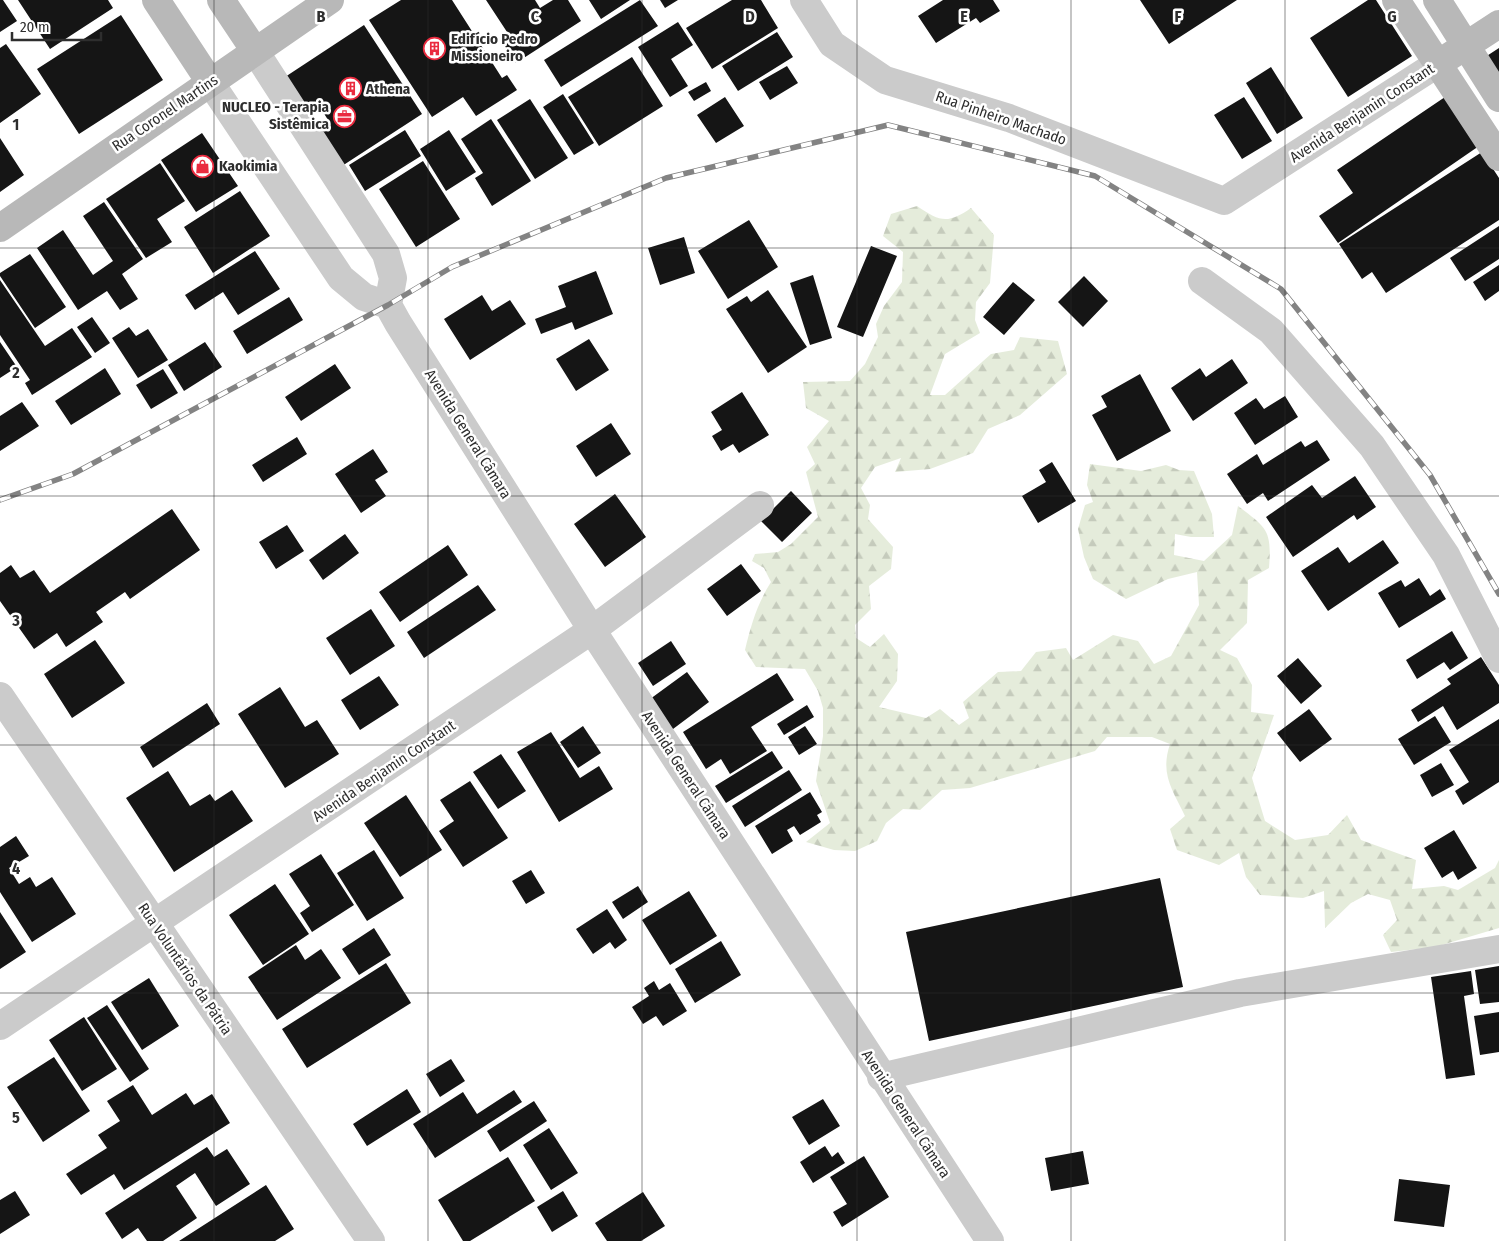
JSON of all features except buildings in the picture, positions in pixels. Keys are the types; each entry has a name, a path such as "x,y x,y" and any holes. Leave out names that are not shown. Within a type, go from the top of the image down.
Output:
{"main road":[{"path":"156,0 210,82"},
{"path":"221,0 255,51"},
{"name":"Rua Coronel Martins","path":"0,228 330,0"},
{"path":"1396,0 1499,158"},
{"path":"1437,0 1499,98"},
{"name":"Avenida Benjamin Constant","path":"1437,64 1499,24"}],"street":[{"name":"Rua Pinheiro Machado","path":"804,0 832,44 885,80 1009,118 1224,201"},
{"path":"210,82 341,278 364,297 388,305 393,278 386,254 255,51"},
{"name":"Avenida Benjamin Constant","path":"1224,201 1437,64"},
{"path":"1202,281 1272,331 1372,446 1446,555 1499,659"},
{"name":"Avenida General Câmara","path":"388,305 398,324 592,630 881,1077 990,1241"},
{"name":"Avenida Benjamin Constant","path":"0,1026 154,925 592,630 760,505"},
{"name":"Rua Voluntários da Pátria","path":"0,696 154,925 371,1241"},
{"path":"881,1077 1240,993 1499,949"}],"green space":[{"path":"917,206 938,218 944,219 956,217 971,208 994,235 990,283 976,302 975,320 980,333 945,354 930,395 945,395 991,354 1014,350 1020,337 1058,341 1067,374 1020,415 988,429 973,453 930,469 895,472 901,458 875,467 861,488 870,505 868,519 893,547 891,569 869,586 871,609 855,625 856,638 870,647 884,634 898,654 897,681 879,707 926,718 940,709 959,725 969,718 963,702 998,672 1021,671 1036,652 1066,648 1073,660 1113,635 1138,641 1154,664 1171,656 1199,605 1197,572 1168,579 1126,599 1093,579 1084,557 1078,529 1085,505 1093,502 1087,485 1090,464 1141,471 1166,465 1179,470 1194,471 1212,514 1214,537 1191,537 1175,534 1174,555 1204,561 1232,535 1238,506 1256,520 1266,531 1270,545 1269,568 1248,580 1247,623 1220,650 1237,658 1252,685 1251,712 1274,715 1252,778 1265,821 1295,840 1328,835 1347,815 1361,840 1416,860 1412,889 1444,886 1458,890 1495,868 1499,860 1499,928 1435,947 1391,952 1383,935 1397,920 1390,900 1368,894 1351,903 1325,928 1324,891 1303,898 1260,895 1246,877 1239,853 1219,865 1177,850 1170,829 1185,816 1172,789 1167,773 1166,764 1170,744 1152,737 1107,737 1095,751 970,788 942,790 920,810 903,809 886,823 877,841 855,851 834,850 806,842 830,823 816,781 823,736 823,708 818,691 805,669 756,667 745,650 755,615 771,582 764,568 752,561 755,554 778,552 791,544 818,517 806,472 815,464 807,447 829,421 806,408 803,382 850,381 865,364 878,337 876,324 884,306 902,282 903,252 883,236 891,214"}],"railway":[{"path":"0,500 73,474 388,305 452,267 666,178 888,125 1095,176 1281,289 1430,475 1499,594"}],"place":[{"name":"Edifício Pedro Missioneiro","path":"435,48"},
{"name":"Athena","path":"350,89"},
{"name":"NUCLEO - Terapia Sistêmica","path":"345,116"},
{"name":"Kaokimia","path":"203,166"}]}
